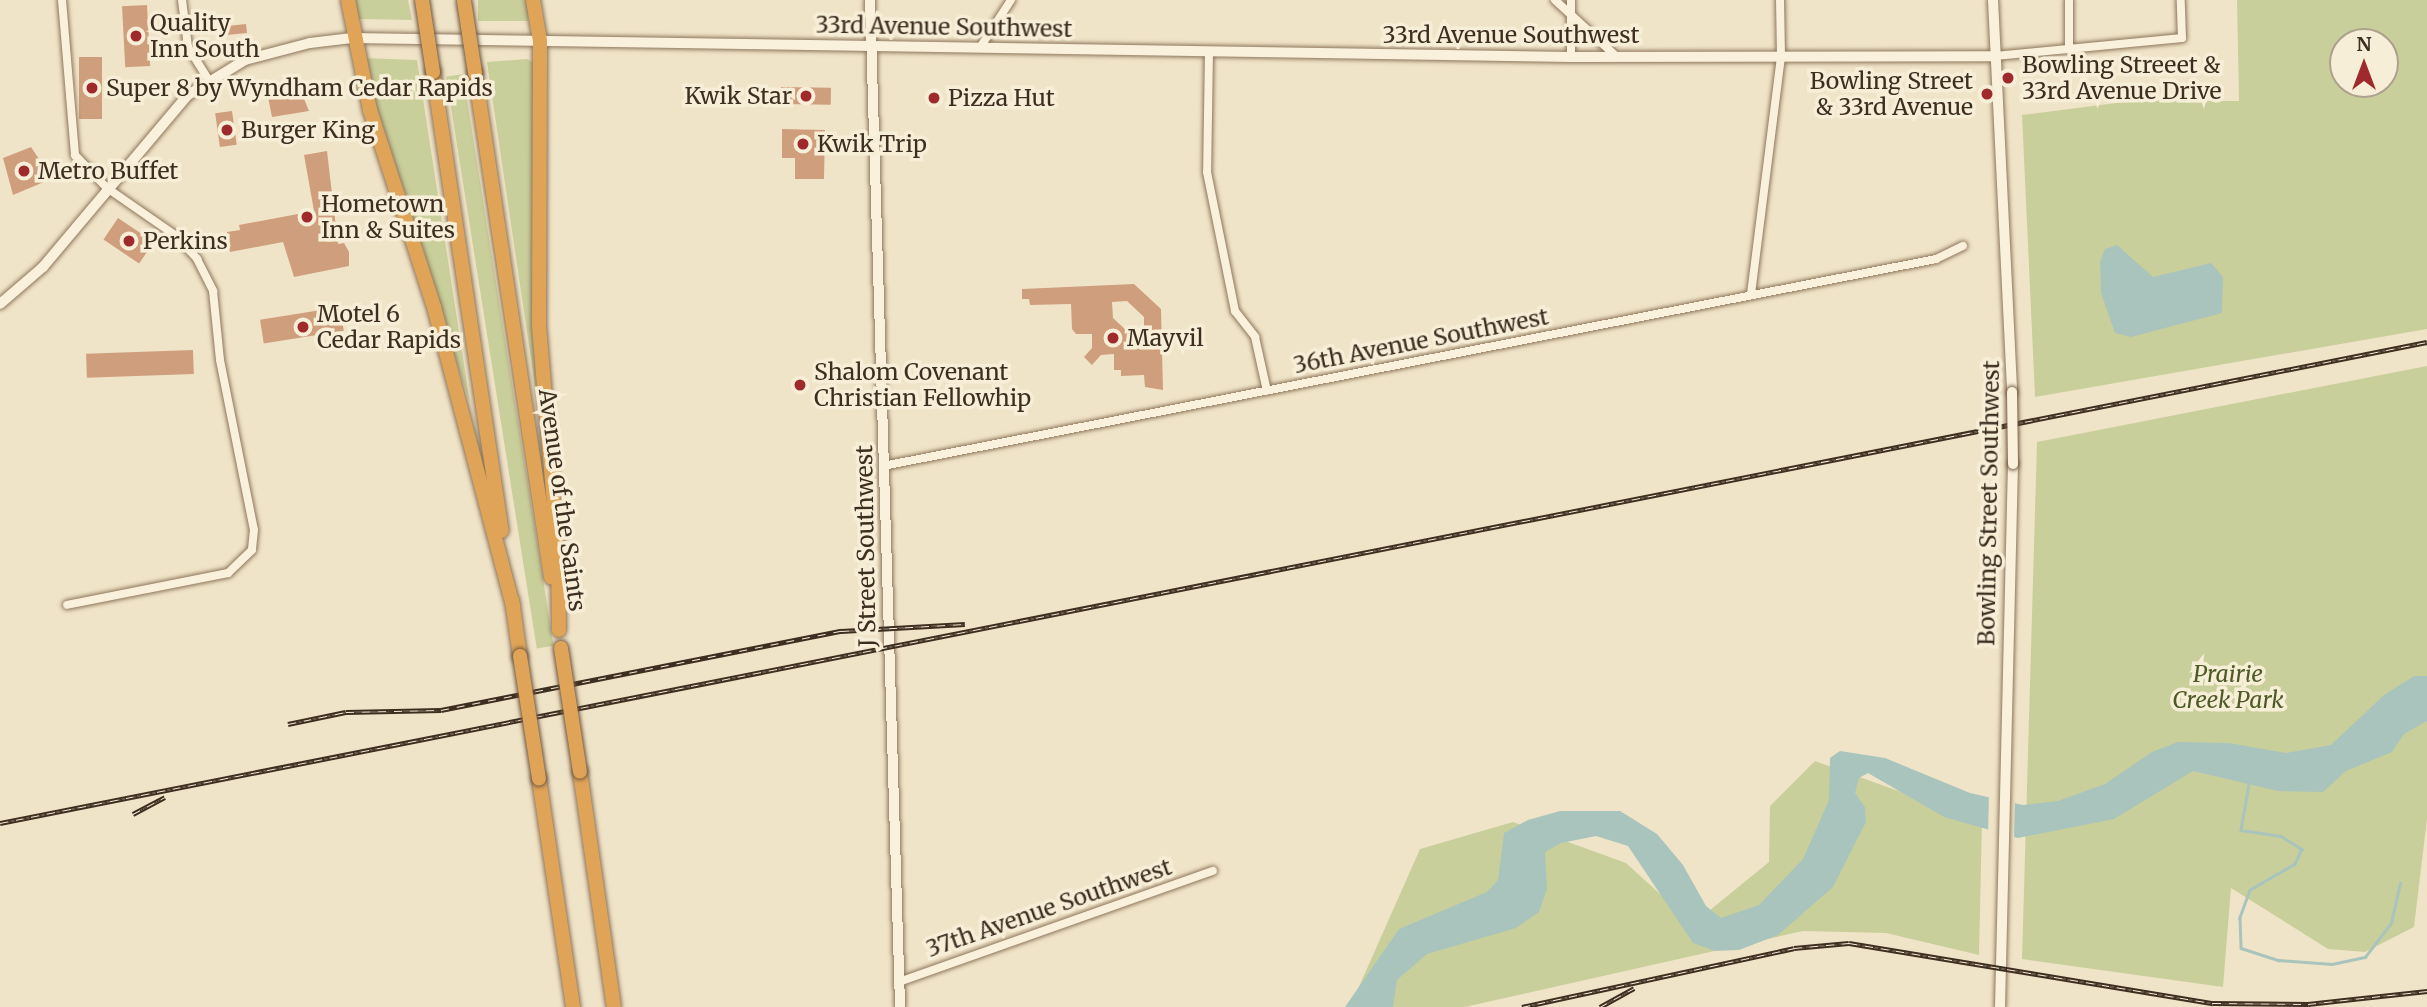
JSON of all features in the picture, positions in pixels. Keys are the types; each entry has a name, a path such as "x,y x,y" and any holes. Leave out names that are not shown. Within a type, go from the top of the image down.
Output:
{"highway":[{"path":"348,0 352,38 462,405 513,607"},
{"path":"422,0 573,1007"},
{"name":"Avenue of the Saints","path":"464,0 614,1007"},
{"path":"533,0 540,41 539,326 559,630"}],"main road":[{"name":"Bowling Street Southwest","path":"1993,0 2012,393 2000,1007"}],"street":[{"path":"62,0 71,139 75,155 107,188 175,235 197,259 213,291 220,360 254,530 252,550 228,573 67,605"},
{"path":"182,0 188,47 209,81"},
{"name":"J Street Southwest","path":"870,0 900,1007"},
{"path":"981,46 1011,0"},
{"path":"1555,0 1616,56"},
{"path":"1571,0 1571,57"},
{"path":"1751,294 1781,56 1780,0"},
{"path":"2069,0 2069,46"},
{"path":"1994,56 2069,46 2182,38 2181,0"},
{"name":"33rd Avenue Southwest","path":"0,304 30,281 168,113 209,81 271,51 352,38 1571,57 1994,56"},
{"path":"1209,51 1207,172 1235,311 1255,337 1267,391"},
{"name":"36th Avenue Southwest","path":"883,466 1936,259 1963,246"},
{"name":"37th Avenue Southwest","path":"899,982 1213,871"}],"green space":[{"path":"355,0 408,0 412,20 358,19"},
{"path":"478,0 528,0 528,21 478,21"},
{"path":"2237,0 2427,0 2427,329 2035,397 2022,115 2132,101 2239,101"},
{"path":"363,58 417,60 470,403 392,164"},
{"path":"527,59 534,63 538,406 487,62"},
{"path":"463,74 554,646 537,649 446,77"},
{"name":"Prairie Creek Park","path":"2427,366 2427,819 2414,927 2365,952 2328,949 2231,888 2223,987 2022,959 2037,442"},
{"path":"1815,761 1982,821 1979,955 1886,933 1803,931 1465,1007 1350,1007 1420,849 1513,822 1626,863 1693,924 1769,862 1770,806"}],"water":[{"path":"2117,245 2153,277 2211,263 2223,277 2222,313 2131,337 2115,333 2101,293 2100,262 2105,249"},
{"path":"2414,676 2427,676 2427,721 2404,734 2392,752 2346,771 2323,792 2278,791 2193,771 2114,819 2018,838 1944,817 1868,773 1859,778 1855,793 1865,807 1866,822 1833,887 1778,935 1739,950 1715,951 1693,943 1628,846 1596,836 1561,843 1545,852 1547,889 1539,912 1516,928 1427,954 1397,980 1393,1007 1345,1007 1399,929 1487,892 1498,880 1504,833 1528,820 1560,811 1620,811 1657,834 1683,865 1706,906 1721,918 1759,905 1803,859 1829,800 1830,758 1840,751 1885,758 1970,793 2023,805 2058,801 2105,784 2152,752 2178,742 2229,743 2286,753 2331,745 2384,695"}],"pier":[{"path":"1989,793 2015,799 2014,841 1988,835"}],"building":[{"name":"Quality Inn South","path":"147,5 150,66 125,67 122,6"},
{"path":"246,24 247,33 217,36 216,27"},
{"name":"Super 8 by Wyndham Cedar Rapids","path":"79,57 102,57 102,119 79,119"},
{"path":"298,84 309,111 272,117 268,97"},
{"name":"Kwik Star","path":"781,87 831,88 831,105 781,104"},
{"name":"Burger King","path":"232,111 237,145 220,147 215,113"},
{"name":"Kwik Trip","path":"782,129 825,130 824,179 795,179 795,158 782,158"},
{"name":"Metro Buffet","path":"31,147 45,168 40,170 44,182 13,195 3,158"},
{"name":"Hometown Inn & Suites","path":"327,151 338,244 344,243 349,252 349,266 294,277 283,242 230,252 227,232 240,230 239,225 314,211 304,155"},
{"name":"Perkins","path":"118,218 154,242 139,264 103,240"},
{"name":"Mayvil","path":"1134,284 1161,309 1163,390 1145,387 1144,375 1121,376 1121,370 1114,370 1114,354 1101,355 1092,365 1084,357 1092,348 1092,334 1076,334 1072,329 1071,304 1030,305 1029,299 1022,299 1022,289","holes":["1127,301 1144,317 1144,332 1129,333 1113,318 1112,302"]},
{"name":"Motel 6 Cedar Rapids","path":"340,307 344,331 264,343 260,320"},
{"path":"193,350 194,374 87,378 86,354"}],"waterway":[{"path":"2249,784 2241,830 2281,836 2302,849 2295,864 2250,890 2240,918 2241,948 2279,960 2332,964 2365,957 2391,923 2400,883"}],"railway":[{"path":"0,823 2427,342"},
{"path":"288,724 346,712 441,710 841,631 965,624"},
{"path":"133,814 165,797"},
{"path":"1522,1007 1794,948 1849,943 2213,1003 2308,1004 2427,991"},
{"path":"1600,1007 1634,988"}],"place":[{"name":"Quality Inn South","path":"136,36"},
{"name":"Bowling Streeet & 33rd Avenue Drive","path":"2008,78"},
{"name":"Super 8 by Wyndham Cedar Rapids","path":"92,88"},
{"name":"Bowling Street & 33rd Avenue","path":"1987,94"},
{"name":"Kwik Star","path":"806,96"},
{"name":"Pizza Hut","path":"934,98"},
{"name":"Burger King","path":"227,130"},
{"name":"Kwik Trip","path":"803,144"},
{"name":"Metro Buffet","path":"24,171"},
{"name":"Hometown Inn & Suites","path":"307,217"},
{"name":"Perkins","path":"129,241"},
{"name":"Motel 6 Cedar Rapids","path":"303,327"},
{"name":"Mayvil","path":"1113,338"},
{"name":"Shalom Covenant Christian Fellowhip","path":"800,385"}]}
